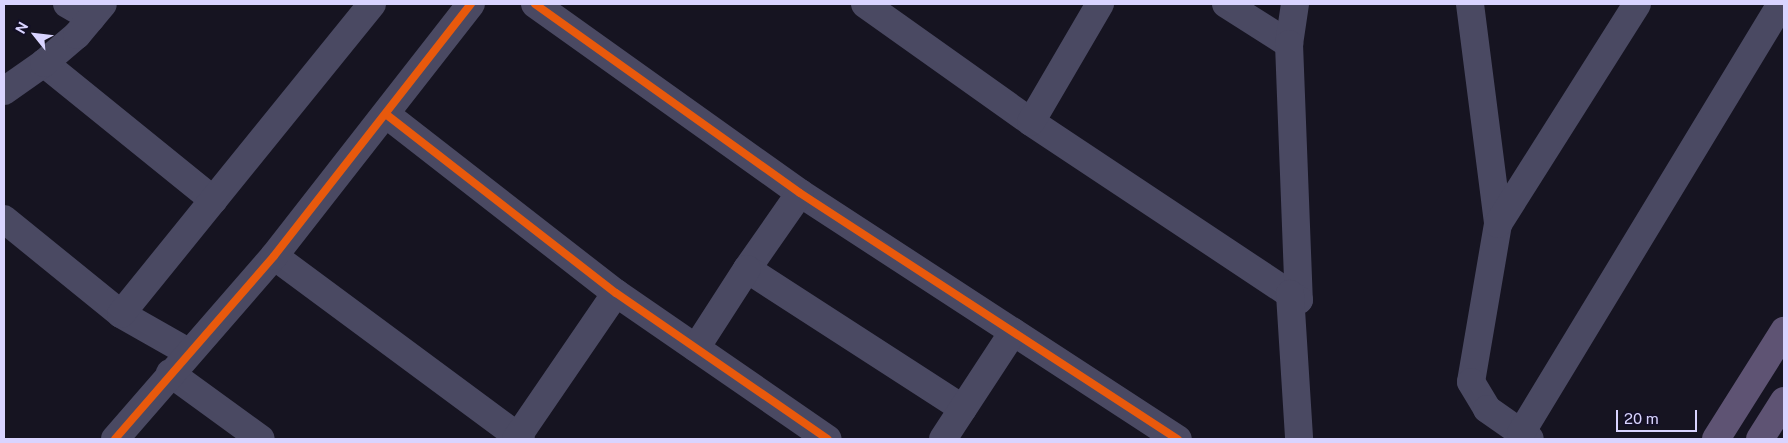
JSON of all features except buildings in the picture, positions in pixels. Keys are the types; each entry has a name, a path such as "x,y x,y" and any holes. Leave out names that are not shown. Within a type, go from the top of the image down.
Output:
{"main road":[{"path":"1716,439 1784,331"},
{"path":"1760,439 1784,401"}],"street":[{"path":"67,4 97,11"},
{"path":"121,314 372,4"},
{"path":"115,439 188,352 274,256 472,4"},
{"path":"535,4 800,193 1013,332 1167,436"},
{"path":"865,4 1031,122 1299,300 1289,44 1295,4"},
{"path":"1031,122 1100,4"},
{"path":"1228,4 1289,44"},
{"path":"1470,4 1498,224 1471,382 1487,409 1525,436 1781,4"},
{"path":"1498,224 1636,4"},
{"path":"4,91 44,63 97,11"},
{"path":"44,63 214,200"},
{"path":"387,114 616,293 828,439"},
{"path":"696,348 747,269 800,193"},
{"path":"4,219 121,314 188,352"},
{"path":"274,256 518,438 616,293"},
{"path":"747,269 963,408"},
{"path":"1290,294 1299,439"},
{"path":"943,439 1013,332"},
{"path":"170,373 261,439"}],"cycle path":[{"path":"115,439 274,256 471,4"},
{"path":"535,4 800,193 1178,439"},
{"path":"387,115 616,293 828,439"}]}
